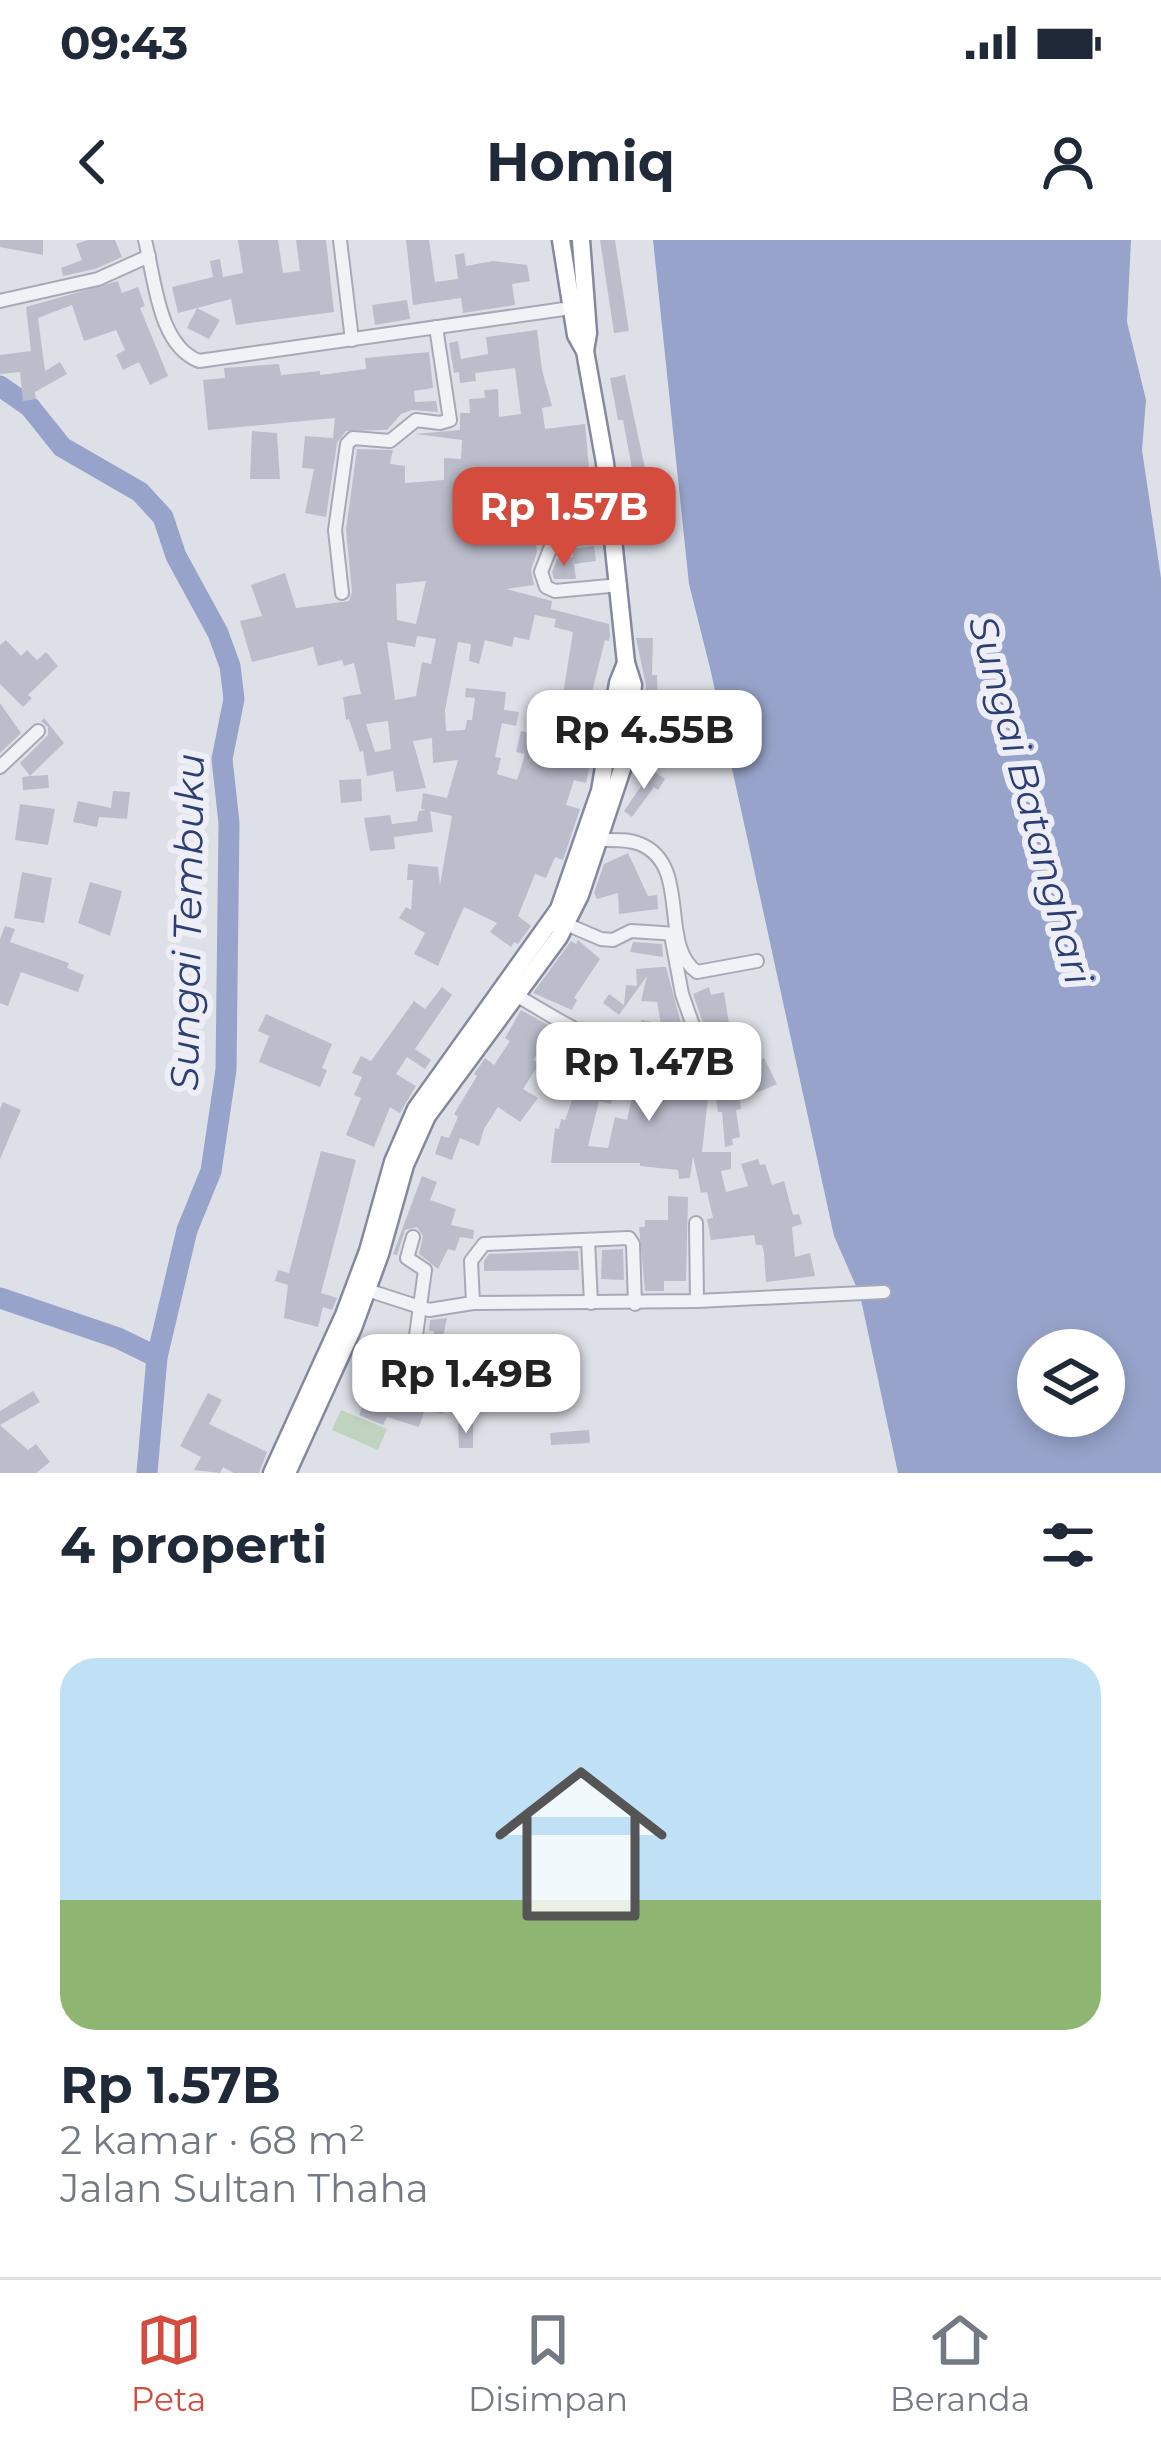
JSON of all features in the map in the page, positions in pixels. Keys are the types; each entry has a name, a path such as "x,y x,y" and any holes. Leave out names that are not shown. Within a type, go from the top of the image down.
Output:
{"highway":[{"path":"561,240 576,335 585,350"},
{"path":"287,1473 361,1288 404,1134 430,1086 516,995 566,924 593,838 617,683 626,663 620,585 585,350 588,333 581,240"},
{"path":"479,1030 547,932 593,838"},
{"path":"272,1473 361,1288"}],"street":[{"path":"145,240 171,340 183,355 199,361 572,308"},
{"path":"340,240 352,340"},
{"path":"0,301 98,279 149,256"},
{"path":"342,593 335,530 346,444 353,439 390,441 416,420 451,420 436,327"},
{"path":"613,533 567,539 550,549 542,572 546,587 555,591 620,585"},
{"path":"0,766 38,731"},
{"path":"516,995 598,1044 656,1065 697,1069 703,1054 682,994 674,935 676,909 661,861 646,845 593,838"},
{"path":"566,924 601,939 613,940 631,931 674,935"},
{"path":"674,935 684,959 697,972 757,961"},
{"path":"695,1223 697,1301"},
{"path":"409,1386 425,1268 406,1258 413,1237"},
{"path":"473,1303 471,1261 484,1244 589,1240 632,1241 635,1304"},
{"path":"589,1240 591,1304"},
{"path":"361,1288 422,1309 473,1303 635,1304 884,1292"}],"green space":[{"path":"341,1410 387,1429 378,1450 332,1430"}],"water":[{"name":"Sungai Batanghari","path":"653,240 1131,240 1127,322 1146,400 1142,450 1161,578 1161,1473 898,1473 860,1295 834,1236 689,584"}],"building":[{"path":"0,240 43,240 43,255 0,247"},
{"path":"115,240 122,257 63,276 61,268 82,260 76,244"},
{"path":"238,240 278,240 283,273 300,271 296,240 326,240 334,312 236,325 231,299 178,313 172,287 213,277 210,261 220,259 223,277 243,273"},
{"path":"406,240 429,240 435,282 458,279 455,255 464,253 466,266 493,261 527,265 530,281 512,284 515,305 463,313 461,298 413,305"},
{"path":"600,240 615,240 629,331 614,333"},
{"path":"118,281 122,293 138,287 145,306 140,308 168,376 150,385 139,362 123,370 116,355 125,350 116,330 84,341 72,305 38,318 45,371 60,362 67,374 35,392 36,399 23,401 20,372 0,374 0,355 31,351 26,307"},
{"path":"407,300 410,319 375,325 372,305"},
{"path":"197,308 220,320 209,339 187,328"},
{"path":"537,330 552,406 542,408 545,429 585,424 590,479 572,481 577,512 533,522 534,585 506,589 552,601 551,609 609,624 610,635 587,712 600,715 586,783 574,780 566,805 580,809 563,860 555,857 546,878 535,874 518,916 531,926 511,947 490,932 497,923 464,907 438,966 414,954 425,933 399,918 406,907 411,910 413,880 407,880 408,864 438,867 440,885 452,816 430,811 433,832 394,837 395,849 370,851 364,818 390,815 392,824 417,821 419,811 426,810 421,809 423,793 447,798 458,760 433,763 432,738 413,741 426,788 396,792 393,771 367,776 363,751 346,720 343,697 361,694 354,663 344,666 342,660 318,666 313,647 252,662 240,621 262,616 251,585 285,573 296,608 349,601 346,530 357,449 393,450 390,464 405,466 405,483 444,480 444,458 461,459 462,440 415,434 460,430 460,413 470,413 469,399 485,398 484,390 498,389 499,417 521,414 515,368 475,373 476,381 460,383 459,372 454,373 449,343 458,341 461,359 488,354 486,337","holes":["426,581 416,624 397,620 396,584","535,615 556,619 554,627 573,632 563,694 576,697 569,725 539,717 534,734 521,731 516,752 525,754 517,780 497,774 501,758 495,757 502,723 516,726 519,712 504,710 506,692 466,688 465,697 475,698 472,720 467,720 465,730 446,731 445,710 458,642 471,644 469,661 479,664 485,640 512,647 514,637 529,640","417,636 436,639 431,664 422,662 416,696 395,700 387,642 415,647","388,721 391,749 375,752 366,724"]},
{"path":"429,352 433,388 414,391 415,402 436,401 438,412 412,410 401,414 387,430 346,431 337,443 326,517 305,513 314,469 302,468 305,436 333,438 335,418 208,430 203,380 225,378 224,368 279,364 281,375 320,371 320,375 366,369 365,358"},
{"path":"625,375 655,515 641,517 623,420 618,420 610,378"},
{"path":"252,431 277,433 280,479 250,479"},
{"path":"594,546 596,561 574,564 572,549"},
{"path":"573,557 576,579 554,579 557,559"},
{"path":"636,638 653,638 652,675 657,675 658,705 648,752 638,750 646,686"},
{"path":"6,640 21,656 27,650 37,660 46,652 58,666 28,695 32,698 23,707 0,684 0,645"},
{"path":"0,703 21,733 0,753"},
{"path":"44,718 64,743 30,776 20,763 48,735 41,721"},
{"path":"652,770 665,779 632,817 624,811"},
{"path":"48,775 49,788 23,790 22,777"},
{"path":"361,779 362,801 341,803 339,780"},
{"path":"113,791 130,792 127,819 99,817 97,827 73,822 78,801 111,808"},
{"path":"20,804 55,809 48,845 15,840"},
{"path":"628,853 648,896 657,895 658,909 619,914 618,893 597,899 594,893 604,864"},
{"path":"22,872 52,878 44,923 14,918"},
{"path":"90,882 122,891 110,936 78,923"},
{"path":"5,926 15,929 10,942 69,963 67,968 84,975 78,992 21,972 8,1006 0,1003 0,939"},
{"path":"578,940 600,959 574,998 572,1010 533,993 571,941 576,944"},
{"path":"633,942 662,944 663,957 630,952"},
{"path":"666,967 690,1057 627,1042 642,1020 661,1024 657,1002 641,1001 647,976 619,1015 603,1003 609,994 624,1005 626,985 637,986 636,969"},
{"path":"442,987 452,995 415,1049 431,1060 425,1069 407,1057 396,1074 416,1086 400,1113 390,1107 374,1147 346,1135 361,1098 354,1095 362,1077 352,1073 361,1056 371,1061 414,1001 425,1009"},
{"path":"709,987 711,995 724,992 729,1024 735,1022 746,1066 764,1058 777,1084 740,1100 741,1109 736,1110 740,1137 725,1147 711,1072 702,1152 731,1152 731,1169 721,1171 726,1192 748,1186 741,1164 758,1159 760,1165 765,1164 772,1185 784,1181 793,1215 799,1214 802,1224 792,1227 795,1257 810,1253 815,1276 766,1282 762,1245 756,1245 754,1235 711,1240 707,1219 713,1218 707,1192 701,1193 693,1156 690,1178 679,1179 678,1170 640,1163 551,1163 555,1128 565,1120 578,1083 566,1075 578,1056 548,1036 533,1060 539,1064 523,1089 538,1098 520,1122 498,1107 479,1146 460,1138 452,1160 435,1154 441,1136 449,1138 458,1117 454,1114 474,1074 485,1058 494,1065 510,1041 505,1038 521,1010 592,1049 590,1054 699,1079 706,1074 713,1052 693,994","holes":["617,1083 634,1088 627,1120 615,1117 608,1148 588,1146 599,1101 611,1104"]},
{"path":"266,1014 332,1044 320,1087 259,1062 269,1036 258,1031"},
{"path":"3,1102 21,1110 0,1159 0,1109"},
{"path":"321,1151 356,1160 321,1293 337,1298 332,1310 323,1307 318,1327 284,1318 288,1285 275,1281 278,1270 289,1273"},
{"path":"422,1176 437,1182 430,1200 456,1209 451,1225 474,1230 473,1239 460,1237 455,1251 448,1249 438,1269 419,1254 423,1236 417,1227 405,1230 397,1255 393,1254"},
{"path":"668,1196 688,1197 686,1281 664,1281 664,1291 645,1291 639,1227 645,1227 645,1220 668,1220"},
{"path":"623,1249 624,1280 601,1279 602,1250"},
{"path":"578,1251 579,1270 484,1271 489,1254"},
{"path":"447,1318 439,1357 428,1354 434,1331 429,1331 430,1320"},
{"path":"374,1379 399,1389 403,1400 423,1408 429,1388 449,1394 443,1414 425,1409 419,1427 387,1417 383,1425 359,1415"},
{"path":"33,1391 40,1402 0,1425 0,1411"},
{"path":"208,1393 222,1400 209,1424 267,1452 259,1473 234,1473 223,1467 220,1473 194,1470 201,1457 180,1446"},
{"path":"458,1424 473,1424 473,1448 459,1448"},
{"path":"0,1425 28,1450 36,1444 50,1462 36,1473 0,1473"},
{"path":"589,1430 590,1443 551,1445 550,1433"}],"waterway":[{"name":"Sungai Tembuku","path":"0,386 30,407 62,447 140,492 163,517 176,556 218,633 230,666 234,699 222,759 229,823 226,1070 211,1171 187,1230 157,1357 147,1473"},
{"path":"0,1298 118,1338 157,1357"}]}
